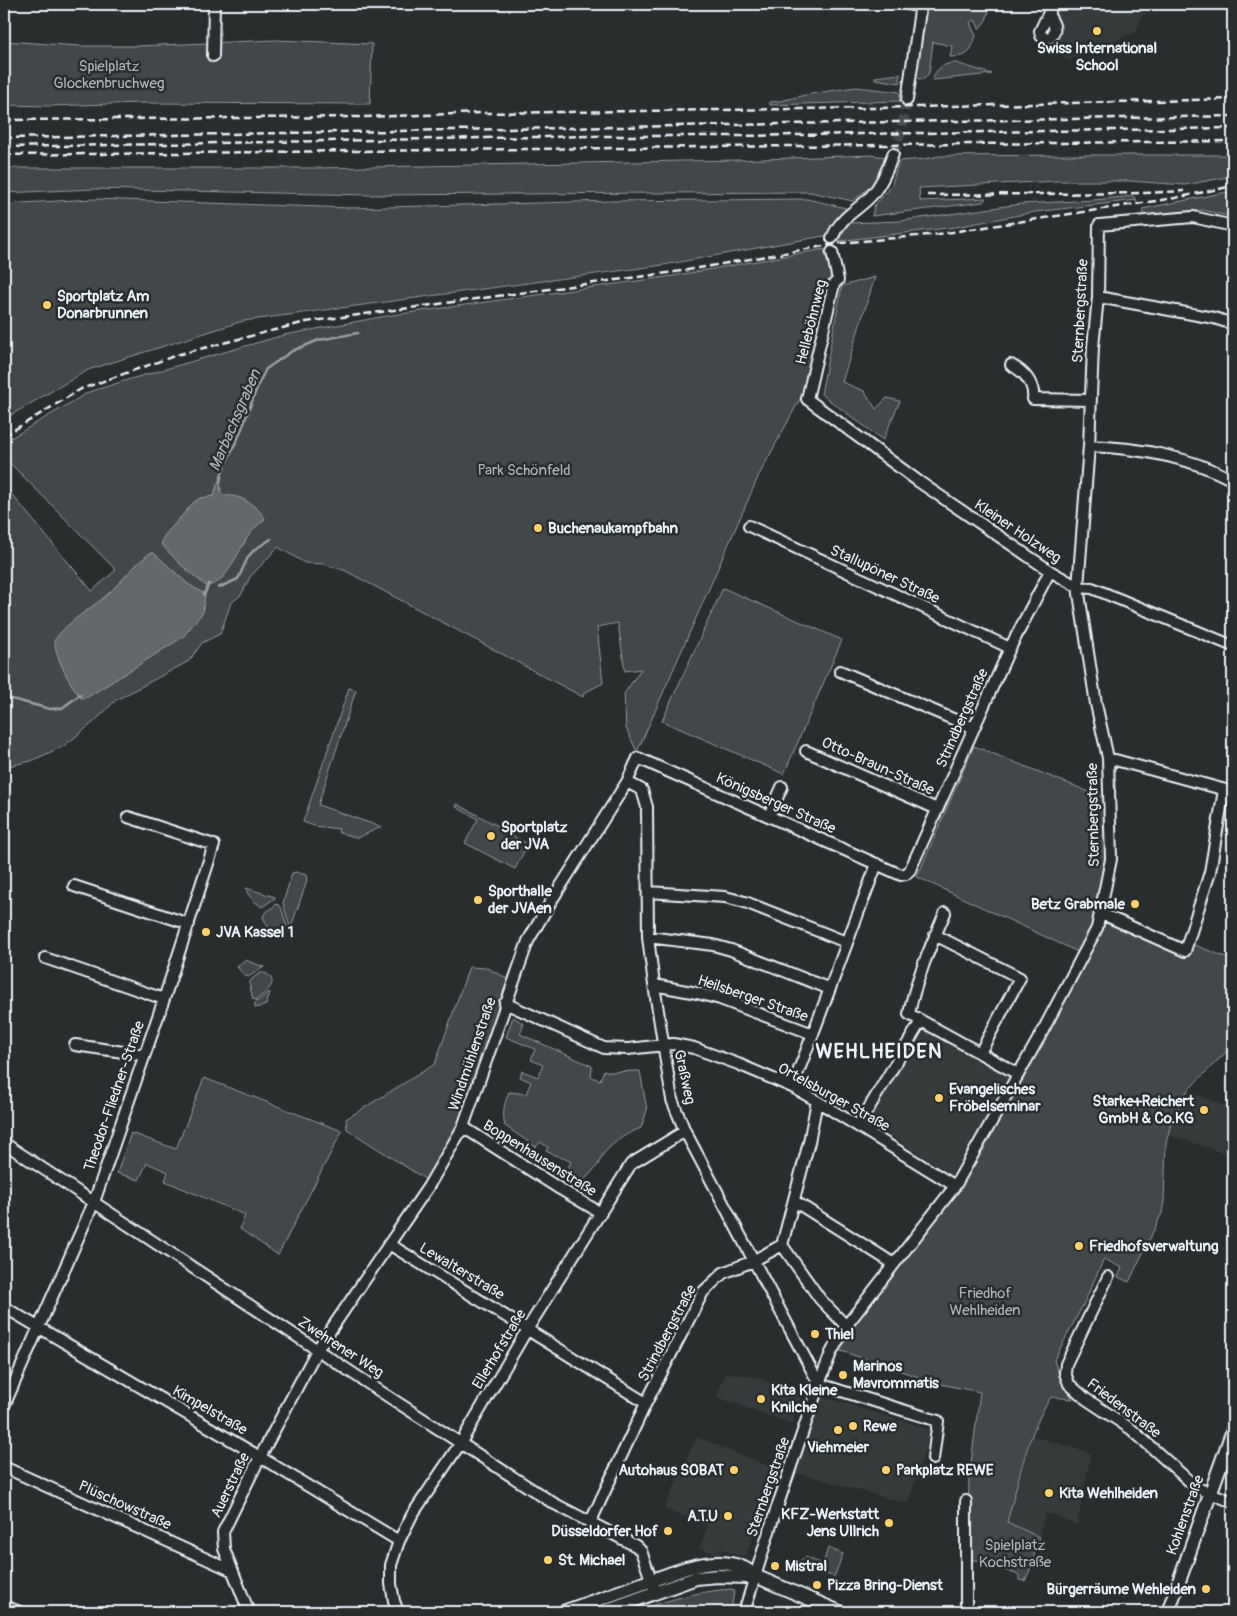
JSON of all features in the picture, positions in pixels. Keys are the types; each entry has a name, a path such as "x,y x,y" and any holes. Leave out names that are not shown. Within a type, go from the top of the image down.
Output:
{"main road":[{"name":"Kohlenstraße","path":"1168,1612 1233,1430"},
{"path":"563,1612 651,1579 702,1564 740,1565 748,1569 754,1576 840,1612"},
{"path":"602,1612 696,1578 718,1576 746,1578 754,1576"}],"street":[{"path":"214,4 214,56"},
{"path":"907,4 920,5 907,100"},
{"path":"1048,14 1053,4"},
{"path":"832,238 836,228 843,219 871,196 881,183 889,168 893,154"},
{"name":"Sternbergstraße","path":"744,1612 754,1576 831,1353 846,1326 955,1186 1040,1036 1097,928 1111,859 1108,758 1096,704 1078,588 1089,446 1093,347 1098,297 1099,225 1193,217 1233,226"},
{"name":"Helleböhnweg","path":"808,399 834,284 838,280 832,252"},
{"path":"1098,297 1214,318 1233,324"},
{"path":"1011,365 1021,370 1030,382 1034,392 1033,399 1090,400"},
{"name":"Kleiner Holzweg","path":"808,399 918,481 1078,588 1092,588 1233,646"},
{"path":"1089,446 1122,447 1162,453 1201,465 1233,480"},
{"name":"Stallupöner Straße","path":"749,526 1010,648"},
{"name":"Strindbergstraße","path":"901,875 906,874 910,870 1010,648 1050,571"},
{"path":"840,671 974,728"},
{"name":"Otto-Braun-Straße","path":"806,751 937,809"},
{"name":"Windmühlenstraße","path":"317,1350 428,1187 463,1127 528,941 550,903 628,782 638,758"},
{"name":"Königsberger Straße","path":"638,758 901,875"},
{"path":"1100,913 1185,951 1210,872 1229,791 1108,758"},
{"name":"Graßweg","path":"628,782 642,790 647,807 648,937 672,1100 685,1131 819,1384"},
{"path":"769,816 782,787"},
{"name":"Theodor-Fliedner-Straße","path":"4,1406 94,1202 164,999 214,845 128,817"},
{"path":"792,1087 814,1034 846,942 877,864"},
{"path":"74,886 189,924"},
{"path":"648,892 725,897 745,902 846,942"},
{"path":"945,913 935,935 911,1003 909,1014 1018,1074"},
{"path":"935,935 1020,978 980,1053"},
{"path":"648,937 713,945 731,950 830,989"},
{"path":"45,958 164,999"},
{"name":"Heilsberger Straße","path":"654,985 720,999 814,1034"},
{"name":"Ortelsburger Straße","path":"505,1004 604,1048 628,1049 673,1044 694,1048 738,1064 792,1087 817,1101 955,1186"},
{"path":"858,1126 921,1021"},
{"path":"75,1045 144,1055"},
{"path":"817,1101 809,1142 782,1245 820,1299 846,1326"},
{"name":"Boppenhausenstraße","path":"463,1127 601,1213"},
{"name":"Ellerhofstraße","path":"398,1612 391,1584 391,1565 410,1517 460,1444 528,1328 631,1164 685,1131"},
{"name":"Zwehrener Weg","path":"4,1143 460,1444 553,1503 636,1546 641,1551 656,1592"},
{"path":"794,1202 894,1264"},
{"name":"Lewalterstraße","path":"389,1244 528,1328 646,1403"},
{"name":"Strindbergstraße","path":"590,1523 646,1403 703,1292 723,1273 753,1261 782,1245"},
{"name":"Friedenstraße","path":"1108,1277 1066,1364 1065,1373 1069,1384 1086,1399 1131,1429 1197,1488 1233,1502"},
{"name":"Kimpelstraße","path":"4,1307 399,1541"},
{"name":"Auerstraße","path":"249,1612 224,1550 223,1532 260,1457 317,1350"},
{"path":"819,1384 938,1421 933,1459"},
{"name":"Plüschowstraße","path":"4,1467 233,1571"},
{"path":"966,1501 966,1612"},
{"path":"4,1606 20,1612"}],"shaded area":[{"name":"Swiss International School","path":"1059,4 1148,4 1135,33 1101,45 1069,60 1039,47 1051,44 1058,30 1055,14"},
{"path":"220,480 221,493 245,500 257,508 265,519 250,534 225,575 213,584 206,586 180,564 161,544 164,536 194,502 200,498 214,496"},
{"path":"150,553 154,553 188,584 205,594 203,612 183,637 88,697 81,698 64,671 54,641 65,628 108,594"},
{"name":"Evangelisches Fröbelseminar","path":"924,1027 1010,1074 953,1176 868,1121"},
{"path":"1187,1091 1233,1109 1233,1156 1169,1135 1172,1120"},
{"name":"Kita Kleine Knilche","path":"726,1373 756,1377 801,1394 793,1424 716,1397"},
{"path":"820,1396 931,1430 908,1504 794,1472"},
{"name":"Kita Wehlheiden","path":"1032,1436 1091,1453 1077,1525 1052,1514 1045,1514 1039,1537 1007,1522"},
{"path":"697,1437 778,1470 746,1556 722,1549 719,1555 699,1548 708,1526 664,1509"}],"green space":[{"path":"925,4 1006,4 1004,10 991,5 986,20 980,28 975,20 970,23 976,36 970,50 965,55 950,57 952,46 933,42 929,73 924,79 919,79 915,76"},
{"name":"Spielplatz Glockenbruchweg","path":"276,40 372,44 370,104 141,103 49,106 4,105 4,41 80,46 138,46"},
{"path":"951,63 992,74 933,80 939,68"},
{"path":"900,74 900,83 875,79 875,77"},
{"path":"856,87 900,92 900,101 770,105 770,102"},
{"path":"870,155 888,157 876,182 853,201 810,192 368,195 93,189 4,193 4,168 316,168 737,160"},
{"path":"1233,155 1233,176 1185,185 1130,181 1057,181 919,188 920,201 986,198 983,202 872,216 874,206 891,187 899,161 939,156"},
{"path":"1227,192 1233,193 1233,217 1202,210 1145,215 1142,209"},
{"path":"1133,196 1137,200 1035,212 956,227 838,241 849,223 900,221 1021,204"},
{"path":"93,199 350,208 612,201 807,199 846,208 838,217 829,235 663,265 243,321 88,370 4,419 4,204"},
{"name":"Park Schönfeld","path":"824,249 832,279 801,397 759,475 637,752 626,728 624,694 641,669 625,671 618,623 597,627 603,683 584,693 583,697 344,570 323,564 305,563 278,547 250,577 241,595 231,603 220,634 202,643 189,661 116,700 95,721 64,746 31,761 4,767 4,485 92,591 116,570 5,458 4,442 89,392 284,335 386,316 673,276"},
{"path":"875,277 842,382 864,391 876,409 887,398 900,401 883,440 821,394 842,286"},
{"path":"723,588 842,640 784,774 662,721"},
{"path":"349,688 356,690 318,805 381,827 357,838 338,832 339,829 314,826 303,822"},
{"path":"974,746 1107,799 1108,859 1093,926 1078,952 917,877"},
{"name":"Sportplatz der JVA","path":"457,804 528,844 515,869 465,843 478,819 456,807"},
{"path":"296,872 306,875 307,881 290,927 283,903 292,873"},
{"path":"246,888 275,898 262,907 252,899"},
{"path":"277,904 281,907 288,930 286,933 268,927 263,917 265,913"},
{"name":"Friedhof Wehlheiden","path":"1104,919 1186,955 1192,944 1233,960 1233,1045 1187,1091 1172,1120 1166,1143 1162,1213 1129,1282 1118,1277 1122,1268 1104,1259 1083,1305 1054,1360 1061,1381 1073,1399 1051,1397 1043,1411 1030,1441 1007,1522 1039,1537 1025,1581 1019,1580 1019,1575 1004,1570 996,1561 971,1560 971,1548 967,1545 969,1479 980,1392 940,1384 838,1350 849,1330 959,1191 1101,931"},
{"path":"245,960 264,967 248,977 237,967"},
{"path":"469,967 487,968 510,980 460,1126 428,1181 347,1129 346,1119 435,1064"},
{"path":"260,973 269,975 272,984 256,1000 253,999 249,983"},
{"path":"269,992 266,1005 255,1008 255,1003"},
{"path":"513,1017 524,1024 520,1034 592,1066 591,1077 600,1080 604,1070 610,1072 640,1071 647,1110 641,1128 626,1135 609,1148 576,1191 568,1182 574,1171 568,1167 571,1162 546,1151 548,1147 540,1142 536,1147 505,1126 504,1109 509,1092 526,1094 531,1082 520,1077 522,1071 538,1077 543,1065 531,1060 535,1049 506,1037"},
{"path":"204,1078 342,1131 278,1255 240,1229 245,1215 165,1181 168,1172 147,1163 139,1180 117,1173 131,1133 176,1149"},
{"path":"823,1111 939,1182 939,1183"},
{"path":"828,1548 843,1554 834,1577 821,1572 819,1574 796,1564 805,1557 823,1564"},
{"path":"732,1589 734,1591 731,1612 635,1612 683,1597"}],"waterway":[{"name":"Marbachsgraben","path":"220,482 223,469 239,436 266,369 292,351 319,340 358,333"},
{"path":"218,588 238,579 248,557 254,550 271,539"},
{"name":"Marbachsgraben","path":"204,595 209,584"},
{"path":"4,697 50,709 62,708 81,694"}],"tunnel":[{"path":"893,154 902,129 907,100"}],"railway":[{"path":"4,120 362,117 483,113 875,108 1233,99"},
{"path":"4,138 1233,116"},
{"path":"4,147 592,136 737,136 1233,128"},
{"path":"4,155 1233,141"},
{"path":"4,436 81,389 180,354 306,322 682,271 841,243 939,234 1175,198 1233,186"},
{"path":"927,195 1184,191"}],"place":[{"name":"Swiss International School","path":"1097,31"},
{"name":"Sportplatz Am Donarbrunnen","path":"47,305"},
{"name":"Buchenaukampfbahn","path":"538,528"},
{"name":"Sportplatz der JVA","path":"491,836"},
{"name":"Sporthalle der JVAen","path":"478,900"},
{"name":"Betz Grabmale","path":"1135,904"},
{"name":"JVA Kassel 1","path":"206,932"},
{"name":"Evangelisches Fröbelseminar","path":"939,1098"},
{"name":"Starke+Reichert GmbH & Co.KG","path":"1204,1110"},
{"name":"Friedhofsverwaltung","path":"1079,1246"},
{"name":"Thiel","path":"815,1334"},
{"name":"Marinos Mavrommatis","path":"843,1375"},
{"name":"Kita Kleine Knilche","path":"761,1399"},
{"name":"Rewe","path":"853,1426"},
{"name":"Viehmeier","path":"838,1430"},
{"name":"Autohaus SOBAT","path":"734,1470"},
{"name":"Parkplatz REWE","path":"886,1470"},
{"name":"Kita Wehlheiden","path":"1049,1493"},
{"name":"A.T.U","path":"728,1516"},
{"name":"KFZ-Werkstatt Jens Ullrich","path":"889,1523"},
{"name":"Düsseldorfer Hof","path":"668,1531"},
{"name":"St. Michael","path":"548,1560"},
{"name":"Mistral","path":"775,1566"},
{"name":"Pizza Bring-Dienst","path":"817,1585"},
{"name":"Bürgerräume Wehleiden","path":"1206,1589"}],"district":[{"name":"WEHLHEIDEN","path":"879,1051"}],"park label":[{"name":"Spielplatz Kochstraße","path":"1015,1554"}]}
